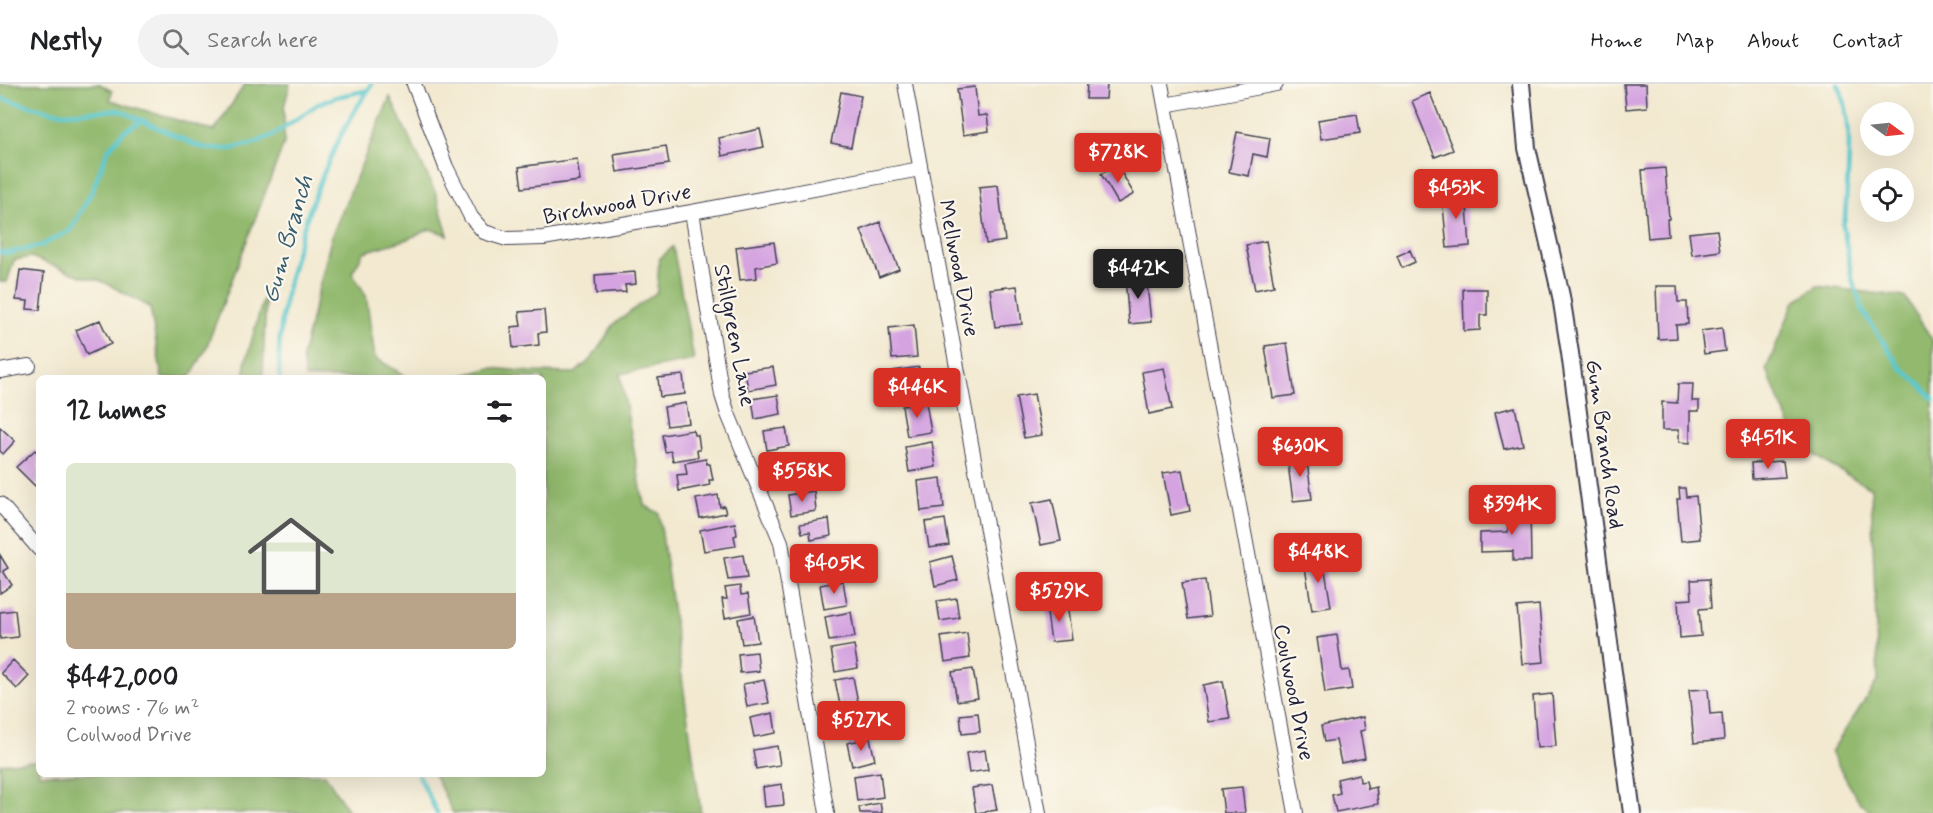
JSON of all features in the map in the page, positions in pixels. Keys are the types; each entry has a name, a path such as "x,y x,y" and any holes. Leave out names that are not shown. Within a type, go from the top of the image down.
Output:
{"street":[{"name":"Birchwood Drive","path":"414,84 456,188 471,217 484,232 507,239 520,240 692,212 920,169"},
{"name":"Mellwood Drive","path":"905,84 1039,813"},
{"name":"Coulwood Drive","path":"1161,84 1296,813"},
{"path":"1165,105 1276,84"},
{"name":"Gum Branch Road","path":"1521,84 1527,148 1562,296 1569,341 1632,813"},
{"name":"Stillgreen Lane","path":"692,212 722,395 781,542 826,813"},
{"path":"0,371 29,366"},
{"path":"0,504 36,546"}],"green space":[{"path":"0,84 100,84 112,91 110,100 214,131 245,84 290,84 284,107 284,143 205,351 192,375 161,375 150,307 102,281 81,276 31,257 14,260 7,282 0,282"},
{"path":"390,97 436,194 448,235 430,229 405,240 364,252 352,273 366,295 375,358 404,375 305,375 302,357 332,235"},
{"path":"673,247 694,360 620,374 644,505 659,513 701,813 453,813 435,777 546,777 546,375 464,375 491,368 575,373 592,358 614,324 657,292 659,259"},
{"path":"1817,286 1905,297 1933,341 1933,813 1872,813 1858,801 1831,752 1878,680 1871,488 1828,464 1798,443 1766,370 1794,302"},
{"path":"266,289 263,375 245,375 245,364"},
{"path":"36,760 36,777 327,777 349,813 0,813 0,764"}],"building":[{"path":"1087,84 1107,84 1106,99 1086,99"},
{"path":"1624,84 1646,84 1647,107 1626,109"},
{"path":"975,87 978,116 987,115 989,131 963,135 957,89"},
{"path":"841,92 861,96 851,147 831,143"},
{"path":"1430,93 1453,150 1435,157 1412,101"},
{"path":"1357,114 1360,133 1321,139 1318,120"},
{"path":"760,129 764,147 722,156 719,138"},
{"path":"1237,132 1270,138 1267,157 1253,154 1249,176 1229,172"},
{"path":"666,146 669,164 617,172 614,154"},
{"path":"577,159 580,181 522,188 519,167"},
{"path":"1117,165 1134,194 1118,203 1101,174"},
{"path":"1665,168 1668,236 1648,238 1642,170"},
{"path":"998,185 1005,241 986,244 979,187"},
{"path":"1466,193 1470,246 1447,248 1442,195"},
{"path":"880,222 899,269 879,277 861,230"},
{"path":"1717,230 1720,251 1692,255 1689,233"},
{"path":"1266,241 1274,286 1255,290 1246,245"},
{"path":"774,242 777,263 756,267 757,278 740,280 736,247"},
{"path":"1410,250 1415,262 1402,268 1397,256"},
{"path":"20,270 44,273 40,310 27,309 28,301 16,300"},
{"path":"635,272 636,284 625,285 626,292 596,294 595,275"},
{"path":"1146,275 1151,322 1129,324 1125,277"},
{"path":"1017,286 1022,324 995,327 990,289"},
{"path":"1656,286 1677,286 1678,302 1687,302 1688,324 1676,325 1677,338 1658,339"},
{"path":"1463,289 1487,289 1487,315 1480,315 1480,330 1464,331"},
{"path":"544,310 546,332 538,333 539,345 513,348 511,327 521,326 519,312"},
{"path":"100,320 111,344 87,355 76,330"},
{"path":"914,325 917,357 892,359 889,328"},
{"path":"1722,328 1725,351 1704,354 1701,331"},
{"path":"1287,343 1295,395 1273,398 1265,346"},
{"path":"773,367 776,385 748,390 745,371"},
{"path":"919,367 922,393 896,397 893,371"},
{"path":"1164,368 1172,409 1149,414 1142,372"},
{"path":"683,375 685,394 660,397 658,378"},
{"path":"1678,384 1693,384 1692,401 1699,401 1699,411 1690,411 1690,443 1679,442 1679,430 1662,430 1662,402 1677,403"},
{"path":"1034,394 1042,435 1024,438 1016,397"},
{"path":"778,395 781,414 755,419 752,399"},
{"path":"926,402 931,432 907,436 902,406"},
{"path":"686,403 689,423 667,426 664,407"},
{"path":"1515,407 1523,445 1504,449 1495,412"},
{"path":"0,427 15,441 3,454 0,451"},
{"path":"786,428 789,446 767,450 764,431"},
{"path":"693,430 694,435 698,435 700,450 697,450 698,457 673,461 671,451 665,452 662,435"},
{"path":"932,442 936,467 909,472 905,447"},
{"path":"35,450 36,485 35,486 16,467"},
{"path":"1306,454 1312,499 1293,501 1287,457"},
{"path":"706,459 707,464 710,464 713,480 709,480 710,485 679,491 677,475 687,474 685,463"},
{"path":"812,459 816,480 780,487 777,465"},
{"path":"1783,461 1785,477 1752,479 1751,463"},
{"path":"1182,470 1190,511 1171,515 1163,473"},
{"path":"941,478 944,508 921,511 918,481"},
{"path":"1679,488 1685,488 1686,497 1696,496 1700,539 1681,541 1677,499 1680,499"},
{"path":"814,491 816,511 791,515 788,495"},
{"path":"718,495 720,507 724,506 726,513 700,518 696,499"},
{"path":"1052,499 1061,541 1041,545 1032,503"},
{"path":"1530,507 1531,561 1513,561 1513,551 1480,552 1480,533 1508,532 1508,508"},
{"path":"829,519 831,536 811,540 810,532 802,533 800,524"},
{"path":"945,519 949,545 929,548 925,522"},
{"path":"735,523 736,546 704,551 700,530"},
{"path":"835,549 840,575 818,579 813,553"},
{"path":"0,555 8,568 3,571 12,585 0,593"},
{"path":"743,555 747,578 728,580 724,558"},
{"path":"952,556 958,580 935,586 930,562"},
{"path":"1323,558 1331,607 1312,610 1304,561"},
{"path":"1709,579 1711,608 1699,609 1701,636 1680,638 1678,600 1692,599 1691,580"},
{"path":"1205,580 1210,616 1188,619 1182,583"},
{"path":"843,581 847,605 824,609 820,585"},
{"path":"740,586 741,595 748,594 751,613 725,618 722,599 727,599 725,588"},
{"path":"956,598 959,618 940,621 937,601"},
{"path":"1067,603 1072,640 1051,642 1046,606"},
{"path":"1539,605 1544,662 1522,664 1517,607"},
{"path":"15,610 18,637 0,639 0,612"},
{"path":"851,612 855,637 829,641 825,617"},
{"path":"754,616 758,642 742,644 738,619"},
{"path":"967,633 970,658 945,662 941,637"},
{"path":"1337,635 1342,671 1349,670 1352,689 1325,693 1317,638"},
{"path":"854,645 858,668 835,672 831,649"},
{"path":"757,652 759,671 740,673 738,654"},
{"path":"13,660 29,676 17,689 1,673"},
{"path":"973,669 978,698 957,701 952,672"},
{"path":"853,677 858,702 840,705 835,680"},
{"path":"764,680 769,703 747,707 743,684"},
{"path":"1223,681 1230,719 1209,722 1203,685"},
{"path":"1708,689 1710,714 1722,713 1724,740 1694,743 1689,690"},
{"path":"1552,694 1556,746 1537,748 1533,696"},
{"path":"867,711 870,730 847,734 844,714"},
{"path":"773,713 776,733 754,737 750,718"},
{"path":"978,713 980,732 962,734 960,715"},
{"path":"1363,717 1365,730 1360,731 1365,758 1341,763 1336,740 1324,742 1321,726"},
{"path":"870,738 875,760 852,766 847,743"},
{"path":"777,746 780,765 756,769 753,750"},
{"path":"985,750 988,770 969,773 966,753"},
{"path":"880,772 883,797 857,801 854,776"},
{"path":"1359,774 1360,782 1366,781 1368,789 1376,787 1378,804 1336,812 1332,795 1340,793 1337,779"},
{"path":"782,784 784,805 765,807 763,787"},
{"path":"992,785 997,810 976,813 972,788"},
{"path":"1242,787 1245,813 1224,813 1221,789"},
{"path":"880,803 882,813 860,813 859,807"}],"waterway":[{"name":"Gum Branch","path":"280,375 281,323 286,293 302,232 322,176 371,84"},
{"path":"1838,84 1844,99 1849,132 1843,224 1852,279 1864,313 1900,367 1933,399"},
{"path":"0,98 65,113 119,110 195,145 210,149 231,149 255,143 275,134 318,104 336,97 369,90"},
{"path":"0,252 8,253 40,246 71,230 92,191 108,150 124,131 144,120"},
{"name":"Gum Branch","path":"419,777 437,813"}]}
